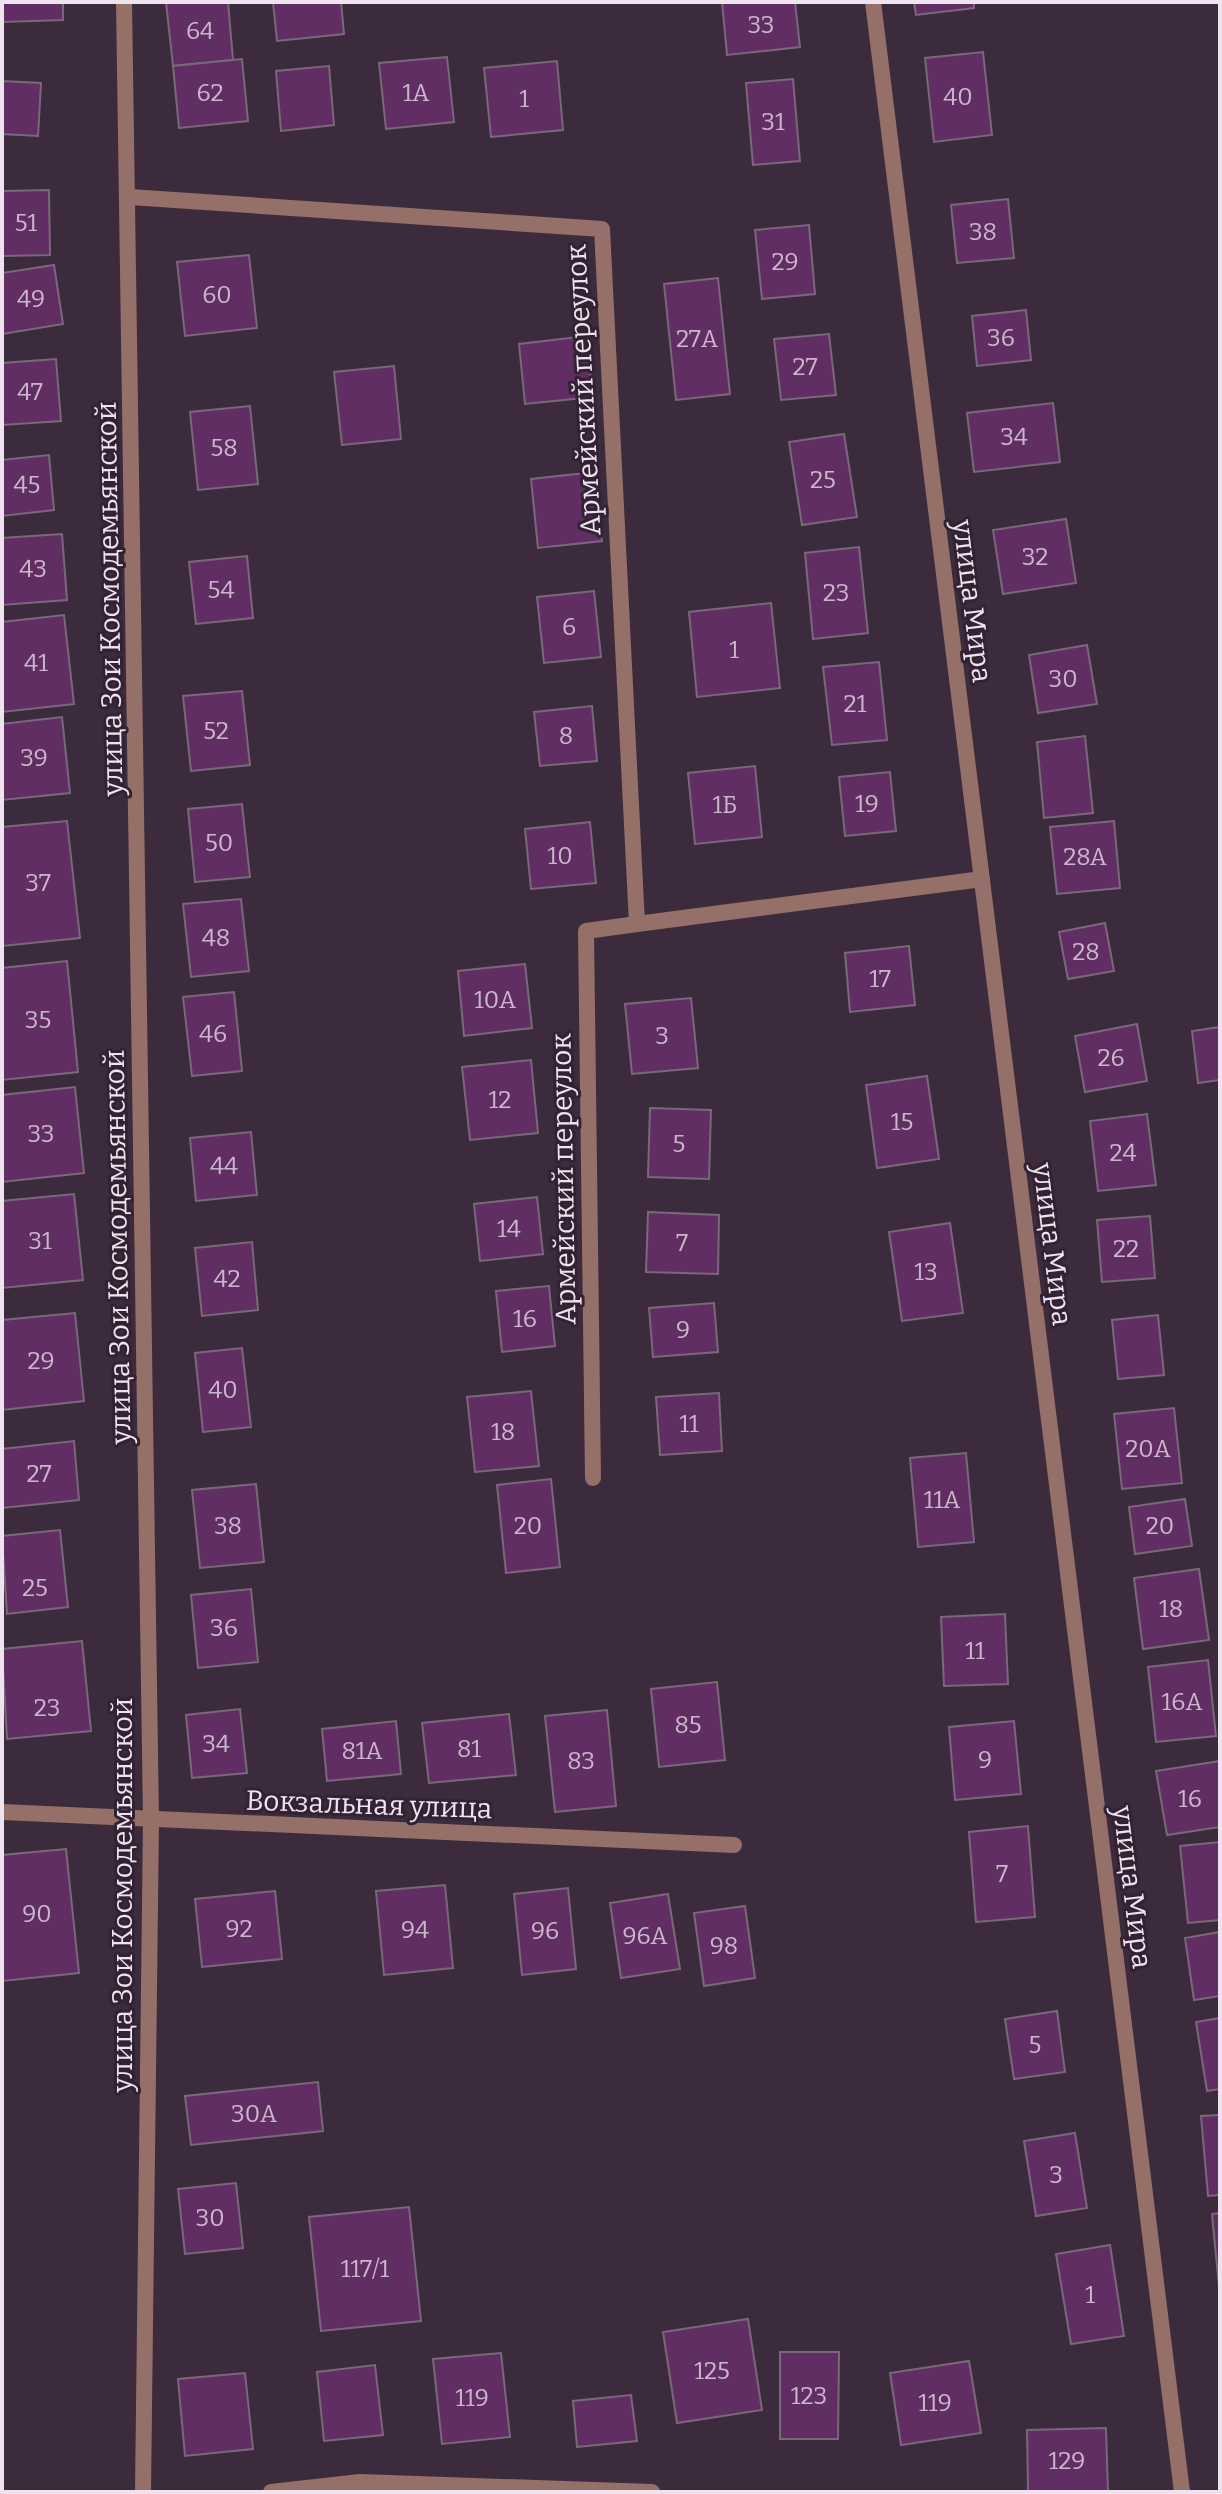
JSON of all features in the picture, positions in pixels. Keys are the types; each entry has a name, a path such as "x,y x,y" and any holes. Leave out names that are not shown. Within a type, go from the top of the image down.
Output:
{"street":[{"name":"улица Зои Космодемьянской","path":"124,2 130,197 151,1820 143,2492"},
{"name":"улица Мира","path":"873,2 1182,2492"},
{"name":"Армейский переулок","path":"130,197 602,229 637,924"},
{"name":"Армейский переулок","path":"593,1478 586,931 982,879"},
{"name":"Вокзальная улица","path":"2,1812 734,1845"},
{"path":"271,2492 360,2482 652,2492"}],"building":[{"path":"2,2 63,2 63,20 2,22"},
{"path":"166,2 228,2 233,60 173,66"},
{"path":"273,2 341,2 344,34 277,41"},
{"path":"722,2 795,2 800,47 727,55"},
{"path":"914,2 974,2 974,8 916,15"},
{"path":"983,52 992,135 934,142 925,58"},
{"path":"447,57 454,122 386,129 379,63"},
{"path":"242,59 248,121 179,128 173,66"},
{"path":"557,61 563,130 491,137 484,68"},
{"path":"329,66 334,125 281,131 276,71"},
{"path":"793,79 800,161 753,165 746,83"},
{"path":"2,81 41,83 38,136 2,134"},
{"path":"49,190 50,255 2,256 2,191"},
{"path":"1008,199 1014,258 957,263 951,205"},
{"path":"809,225 815,294 762,299 755,230"},
{"path":"249,255 257,328 185,336 177,262"},
{"path":"54,265 63,324 2,334 2,273"},
{"path":"718,278 730,394 676,400 664,284"},
{"path":"1026,310 1031,360 977,366 972,316"},
{"path":"829,334 836,395 781,400 774,339"},
{"path":"586,336 593,397 525,404 519,344"},
{"path":"56,359 61,421 2,425 2,363"},
{"path":"394,366 401,439 342,445 334,372"},
{"path":"1053,403 1060,462 974,472 967,413"},
{"path":"250,406 258,484 198,490 190,412"},
{"path":"844,434 857,517 802,525 789,442"},
{"path":"49,455 54,510 2,516 2,460"},
{"path":"594,472 602,541 538,548 531,479"},
{"path":"1066,519 1076,583 1003,594 993,530"},
{"path":"62,534 67,600 2,605 2,538"},
{"path":"859,547 868,633 813,639 805,553"},
{"path":"247,556 253,618 196,624 189,562"},
{"path":"594,591 601,657 544,663 537,597"},
{"path":"771,603 780,688 697,697 689,612"},
{"path":"64,615 74,704 2,712 2,622"},
{"path":"1087,645 1097,704 1038,713 1029,655"},
{"path":"879,662 887,740 832,745 823,667"},
{"path":"242,691 250,765 191,771 183,696"},
{"path":"592,706 597,761 540,766 534,712"},
{"path":"62,717 70,793 2,800 2,724"},
{"path":"1085,736 1093,813 1044,818 1037,742"},
{"path":"755,766 762,837 695,844 688,773"},
{"path":"890,772 896,831 845,836 839,777"},
{"path":"242,804 250,877 195,882 188,809"},
{"path":"67,821 80,938 2,946 2,827"},
{"path":"1114,821 1120,888 1057,894 1050,827"},
{"path":"590,822 596,883 531,889 525,829"},
{"path":"241,899 249,971 191,977 183,904"},
{"path":"1105,923 1114,971 1068,979 1059,932"},
{"path":"909,946 915,1005 850,1012 845,953"},
{"path":"67,961 78,1072 2,1080 2,968"},
{"path":"525,964 532,1028 464,1036 458,971"},
{"path":"234,992 242,1071 192,1076 183,997"},
{"path":"691,998 698,1068 632,1074 625,1004"},
{"path":"1137,1024 1147,1081 1085,1092 1075,1036"},
{"path":"1220,1027 1220,1080 1198,1083 1192,1031"},
{"path":"531,1060 538,1133 470,1140 462,1067"},
{"path":"927,1076 939,1159 877,1168 866,1085"},
{"path":"75,1087 84,1173 2,1182 2,1095"},
{"path":"650,1108 711,1110 709,1179 648,1177"},
{"path":"1147,1114 1156,1185 1098,1191 1090,1121"},
{"path":"251,1132 257,1195 196,1201 190,1138"},
{"path":"74,1194 83,1280 2,1288 2,1201"},
{"path":"537,1197 543,1254 480,1261 474,1204"},
{"path":"648,1212 719,1215 718,1274 646,1272"},
{"path":"1150,1216 1155,1278 1102,1282 1097,1220"},
{"path":"950,1223 963,1313 902,1321 889,1232"},
{"path":"252,1242 258,1310 202,1316 195,1248"},
{"path":"549,1286 555,1346 502,1352 496,1291"},
{"path":"714,1303 718,1352 653,1357 649,1308"},
{"path":"75,1313 84,1401 2,1410 2,1320"},
{"path":"1158,1315 1164,1375 1118,1379 1112,1320"},
{"path":"242,1348 251,1427 203,1432 195,1353"},
{"path":"531,1391 539,1466 475,1472 467,1397"},
{"path":"719,1393 722,1451 660,1455 656,1397"},
{"path":"1174,1408 1182,1483 1122,1489 1114,1414"},
{"path":"74,1441 79,1500 2,1508 2,1449"},
{"path":"966,1453 974,1542 918,1547 910,1458"},
{"path":"551,1479 560,1567 506,1573 497,1485"},
{"path":"256,1484 264,1562 200,1568 192,1490"},
{"path":"1185,1499 1192,1546 1135,1554 1129,1507"},
{"path":"60,1530 68,1607 7,1614 2,1536"},
{"path":"1199,1569 1209,1640 1143,1649 1134,1578"},
{"path":"251,1589 258,1662 198,1668 191,1595"},
{"path":"1005,1614 1008,1684 944,1686 941,1617"},
{"path":"82,1641 91,1731 7,1739 2,1649"},
{"path":"1208,1660 1216,1736 1156,1742 1148,1667"},
{"path":"717,1682 725,1760 659,1767 651,1689"},
{"path":"240,1709 247,1773 192,1778 186,1715"},
{"path":"607,1710 616,1806 555,1812 545,1716"},
{"path":"509,1714 516,1775 429,1783 422,1723"},
{"path":"396,1721 401,1774 327,1781 322,1729"},
{"path":"1014,1721 1021,1794 955,1800 949,1727"},
{"path":"1220,1761 1220,1827 1167,1835 1156,1771"},
{"path":"1028,1826 1035,1917 976,1922 969,1832"},
{"path":"1220,1842 1220,1920 1188,1923 1180,1846"},
{"path":"66,1849 79,1973 2,1981 2,1855"},
{"path":"445,1885 453,1968 384,1975 376,1891"},
{"path":"568,1888 576,1969 522,1975 514,1894"},
{"path":"275,1891 282,1959 202,1967 195,1899"},
{"path":"668,1894 680,1969 621,1978 610,1903"},
{"path":"745,1906 755,1978 704,1986 694,1913"},
{"path":"1220,1932 1220,1996 1194,2000 1185,1938"},
{"path":"1057,2011 1065,2072 1014,2079 1005,2019"},
{"path":"1220,2018 1220,2089 1207,2091 1196,2022"},
{"path":"318,2082 323,2131 191,2145 185,2096"},
{"path":"1220,2115 1220,2195 1208,2196 1201,2116"},
{"path":"1075,2133 1087,2208 1036,2216 1024,2141"},
{"path":"236,2183 243,2248 185,2254 178,2189"},
{"path":"409,2207 421,2321 321,2331 309,2217"},
{"path":"1220,2213 1220,2297 1212,2214"},
{"path":"1110,2245 1124,2336 1071,2344 1056,2254"},
{"path":"748,2319 762,2410 677,2423 663,2332"},
{"path":"780,2352 839,2352 838,2439 780,2439"},
{"path":"501,2353 510,2437 442,2444 433,2359"},
{"path":"969,2361 981,2433 901,2445 890,2373"},
{"path":"375,2365 383,2435 324,2441 317,2372"},
{"path":"245,2373 253,2449 185,2456 178,2379"},
{"path":"631,2395 637,2441 577,2447 573,2401"},
{"path":"1106,2428 1108,2492 1028,2492 1027,2430"}]}
